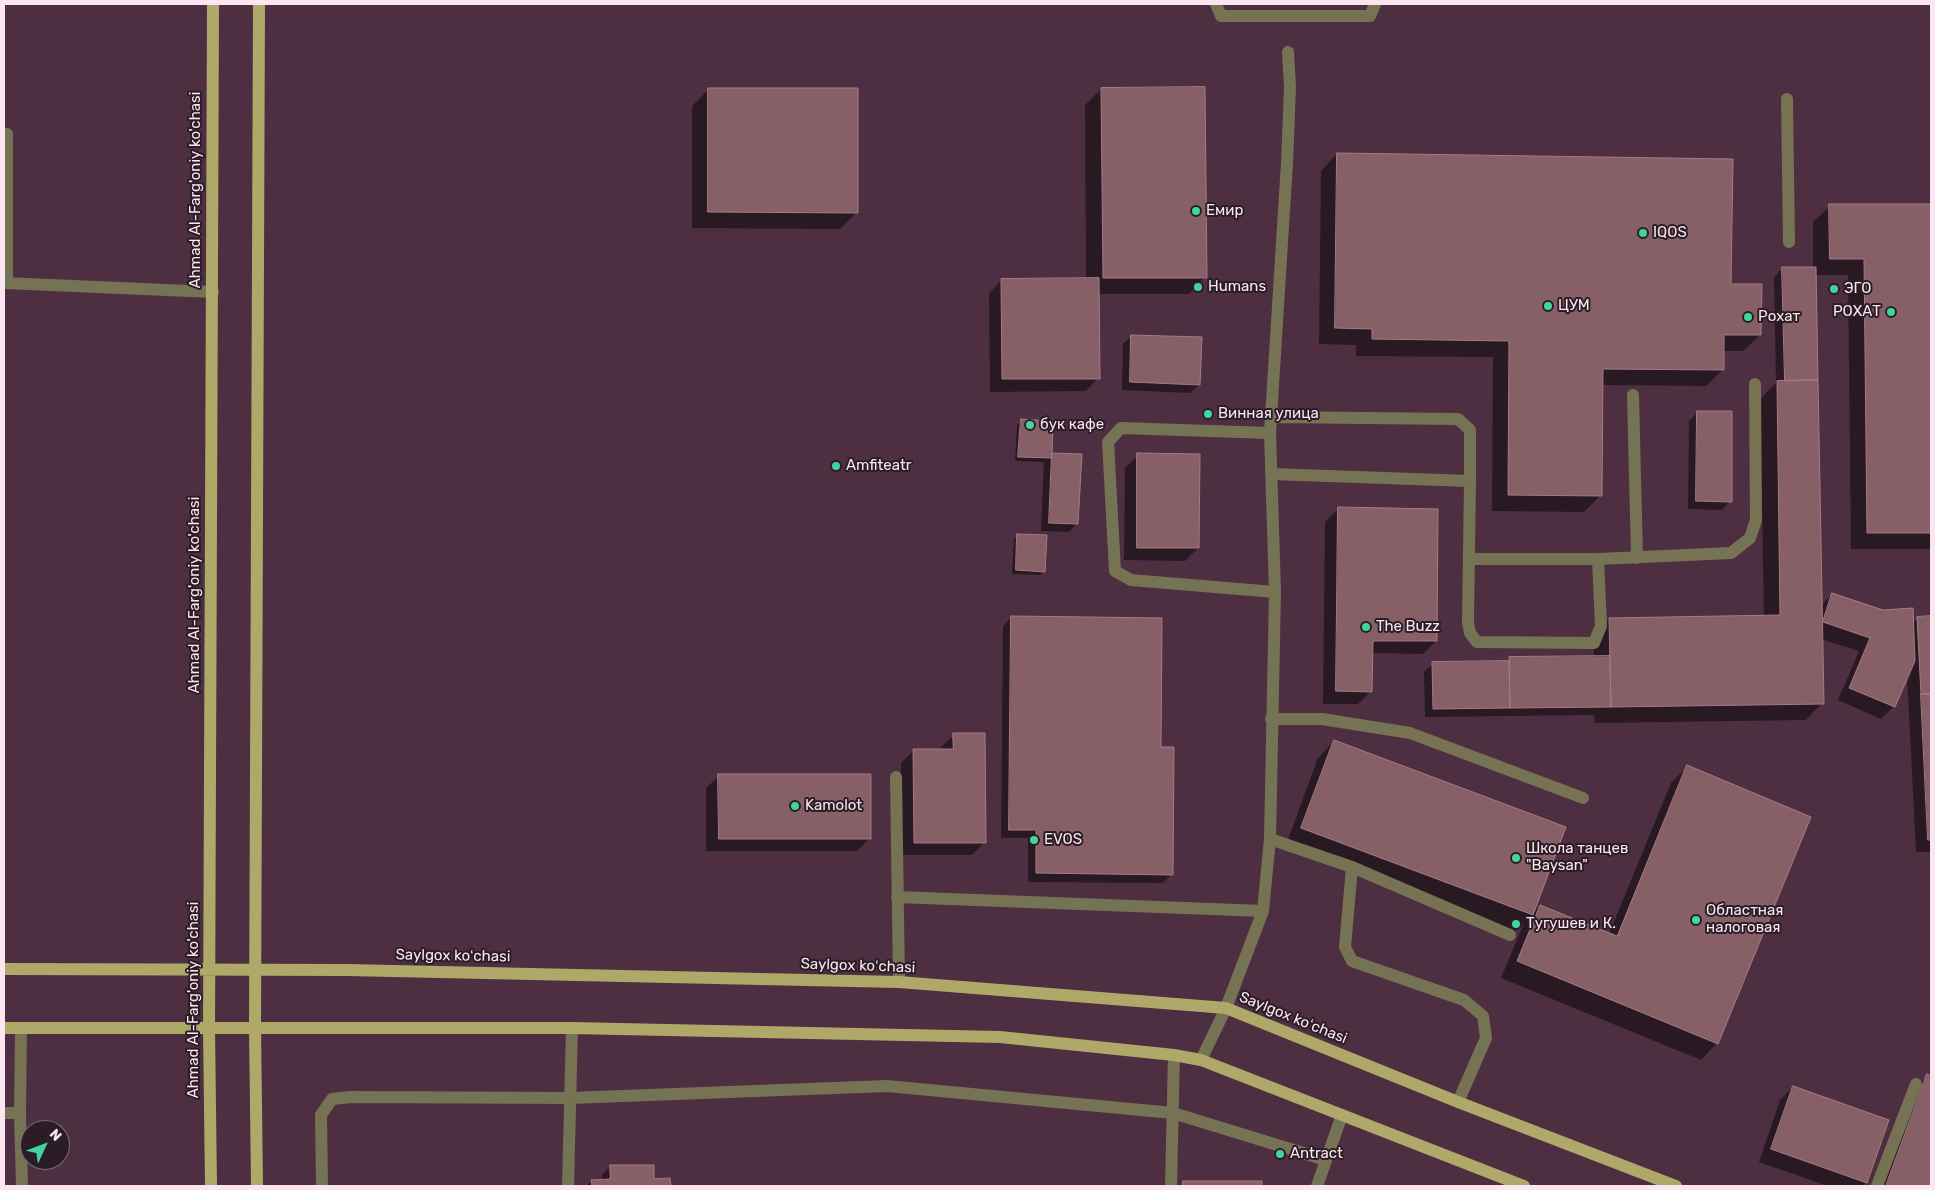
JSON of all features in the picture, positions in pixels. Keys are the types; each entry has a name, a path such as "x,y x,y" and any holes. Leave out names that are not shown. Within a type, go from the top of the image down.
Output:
{"main road":[{"name":"Ahmad Al-Farg'oniy ko'chasi","path":"211,1186 209,1029 213,4"},
{"path":"257,1186 258,4"},
{"name":"Saylgox koʻchasi","path":"4,969 256,970 899,982 1226,1008 1458,1102 1676,1186"},
{"path":"4,1028 572,1028 1000,1037 1174,1055 1201,1060 1524,1186"}],"street":[{"path":"1216,4 1221,16 1370,16 1375,4"},
{"path":"1201,1060 1226,1008 1264,911 1270,839 1275,592 1270,433 1287,164 1290,87 1288,52"},
{"path":"1787,99 1790,242"},
{"path":"7,134 5,283 213,292"},
{"path":"1470,559 1637,558 1731,553 1742,547 1750,538 1756,520 1755,384"},
{"path":"1633,395 1637,558"},
{"path":"1272,417 1458,419 1470,430 1468,622 1470,633 1477,642 1594,643 1601,626 1598,559"},
{"path":"1270,433 1121,428 1108,442 1115,571 1131,580 1275,592"},
{"path":"1271,474 1470,481"},
{"path":"1271,719 1322,719 1410,733 1583,798"},
{"path":"896,777 899,982"},
{"path":"1270,839 1352,867 1510,935"},
{"path":"1352,867 1345,947 1352,961 1464,1000 1483,1016 1486,1038 1458,1102"},
{"path":"898,897 1264,911"},
{"path":"21,1028 20,1113 22,1186"},
{"path":"568,1186 572,1028"},
{"path":"1171,1186 1174,1055"},
{"path":"1877,1186 1916,1084"},
{"path":"322,1186 321,1115 332,1099 350,1097 570,1098 887,1086 1173,1113 1326,1160"},
{"path":"4,1113 20,1113"},
{"path":"1316,1186 1342,1115"}],"building":[{"path":"1205,87 1207,278 1103,278 1101,88"},
{"path":"708,88 858,88 858,213 708,212"},
{"name":"ЦУМ","path":"1337,153 1733,159 1731,284 1762,284 1761,335 1724,335 1724,370 1603,369 1602,496 1508,495 1509,341 1372,339 1372,329 1335,328"},
{"path":"1829,204 1931,204 1931,533 1867,533 1864,259 1830,259"},
{"path":"1782,267 1816,267 1818,380 1785,381"},
{"path":"1099,278 1100,379 1002,379 1001,279"},
{"path":"1131,335 1202,337 1200,385 1130,382"},
{"path":"1818,380 1824,704 1611,707 1609,618 1780,615 1777,381"},
{"path":"1697,411 1732,411 1732,502 1696,501"},
{"path":"1021,419 1053,421 1052,458 1018,457"},
{"path":"1052,453 1082,454 1078,524 1049,523"},
{"path":"1137,453 1200,454 1199,548 1137,548"},
{"path":"1338,507 1438,509 1437,641 1373,641 1372,692 1336,691"},
{"path":"1017,534 1047,535 1045,572 1016,570"},
{"path":"1832,593 1883,610 1913,608 1915,661 1895,707 1849,688 1870,638 1823,622"},
{"path":"1011,616 1162,618 1161,747 1174,747 1173,875 1036,873 1036,830 1009,830"},
{"path":"1931,616 1931,694 1921,694 1917,617"},
{"path":"1610,656 1611,707 1510,708 1509,657"},
{"path":"1509,661 1510,708 1433,709 1432,662"},
{"path":"1921,694 1931,694 1931,840 1928,840"},
{"path":"953,733 985,733 986,843 914,843 913,749 953,749"},
{"path":"1334,740 1566,827 1533,915 1301,828"},
{"name":"Областная налоговая","path":"1687,765 1811,817 1718,1044 1517,961 1540,905 1617,936"},
{"name":"Kamolot","path":"718,774 871,774 871,839 719,839"},
{"path":"1927,1074 1931,1076 1931,1186 1886,1186"},
{"path":"1793,1086 1889,1120 1867,1183 1771,1149"},
{"path":"610,1165 654,1165 654,1179 670,1178 671,1186 592,1186 591,1180 610,1179"},
{"path":"1183,1181 1262,1181 1262,1186 1183,1186"}],"place":[{"name":"Емир","path":"1196,211"},
{"name":"IQOS","path":"1643,233"},
{"name":"Humans","path":"1198,287"},
{"name":"ЭГО","path":"1834,289"},
{"name":"ЦУМ","path":"1548,306"},
{"name":"РОХАТ","path":"1891,312"},
{"name":"Рохат","path":"1748,317"},
{"name":"Винная улица","path":"1208,414"},
{"name":"бук кафе","path":"1030,425"},
{"name":"Amfiteatr","path":"836,466"},
{"name":"The Buzz","path":"1366,627"},
{"name":"Kamolot","path":"795,806"},
{"name":"EVOS","path":"1034,840"},
{"name":"Школа танцев \"Baysan\"","path":"1516,858"},
{"name":"Областная налоговая","path":"1696,920"},
{"name":"Тугушев и К.","path":"1516,924"},
{"name":"Antract","path":"1280,1154"}]}
